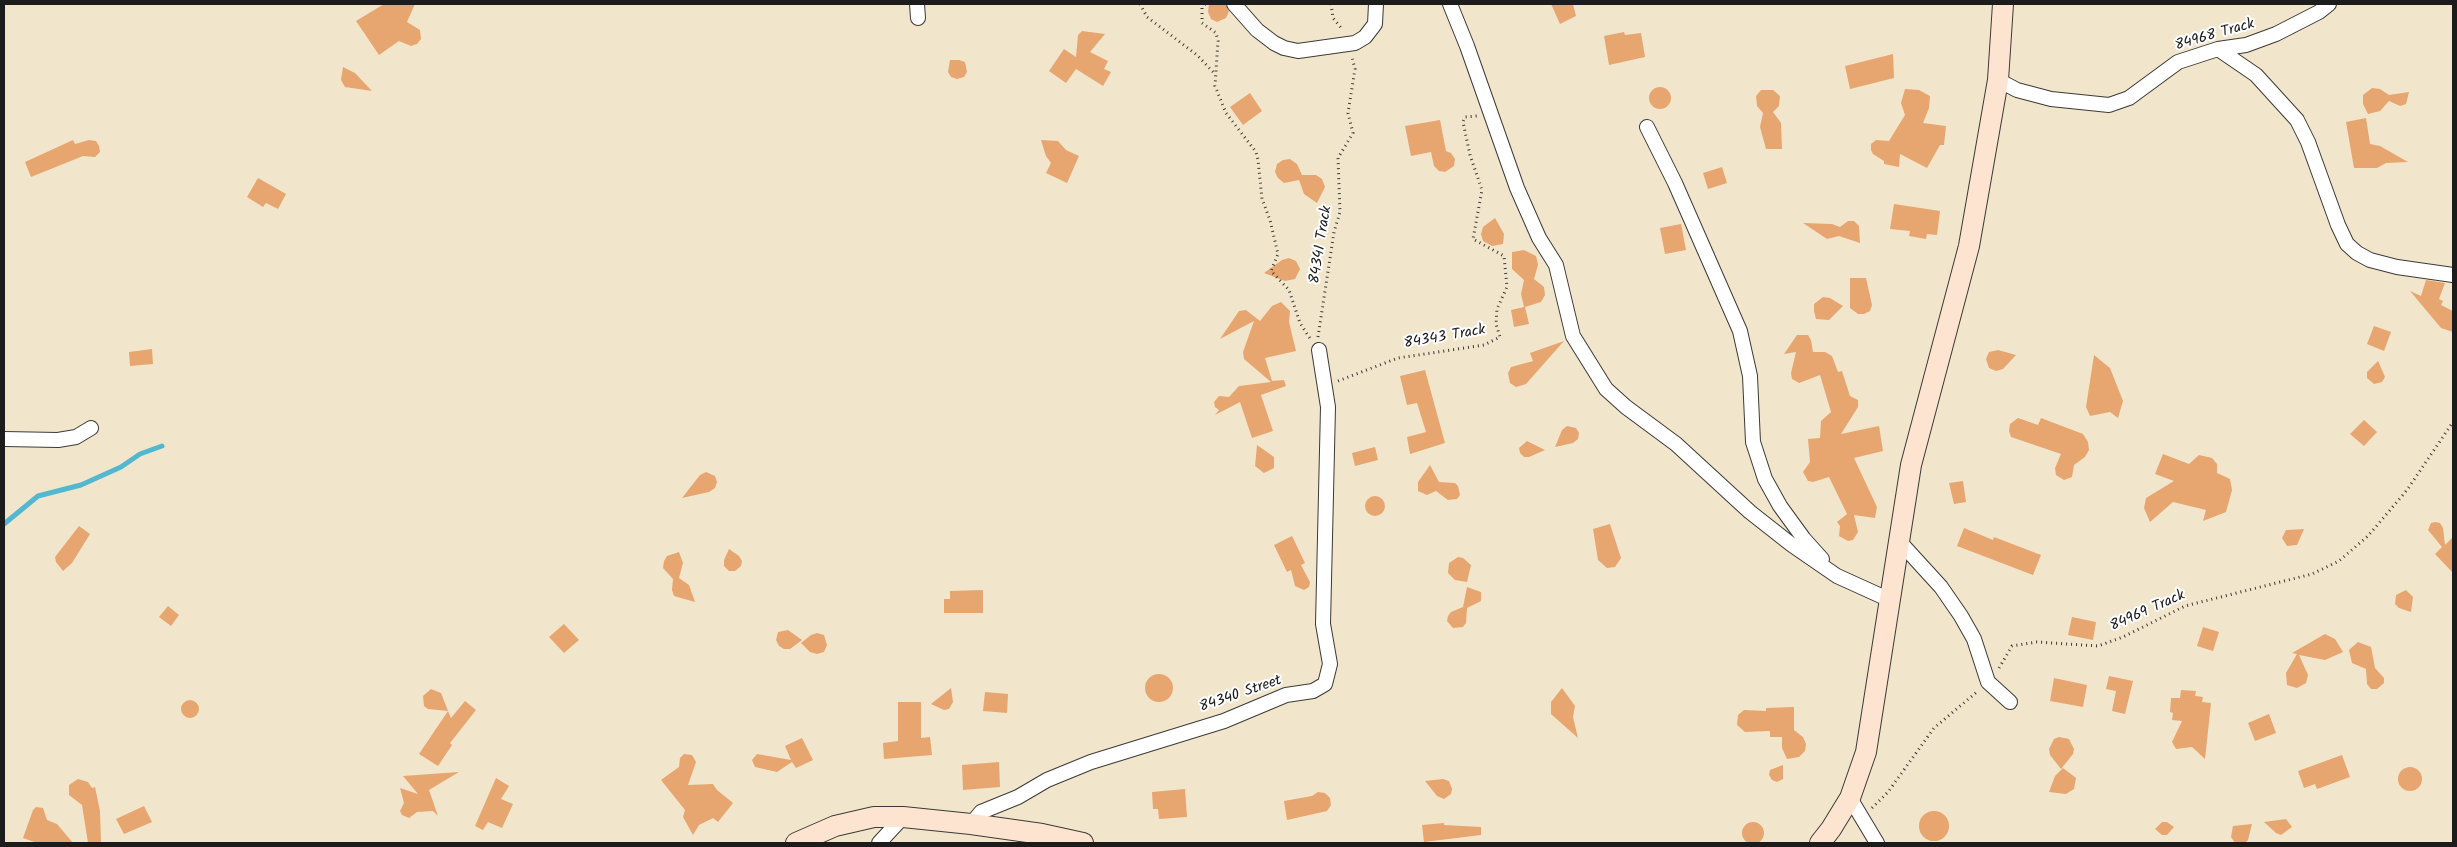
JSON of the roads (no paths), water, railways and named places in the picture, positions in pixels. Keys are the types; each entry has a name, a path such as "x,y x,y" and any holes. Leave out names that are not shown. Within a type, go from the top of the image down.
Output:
{"street":[{"path":"1234,4 1257,30 1284,48 1314,50 1360,40 1372,31 1375,24 1376,4"},
{"path":"1450,4 1517,188 1538,238 1556,265 1573,336 1606,389 1626,408 1676,444 1750,512 1792,545 1837,576 1890,600"},
{"path":"1820,843 1831,830 1850,798 1866,752 1911,465 1969,246 1998,80 2003,4"},
{"name":"84968 Track","path":"1998,80 2017,90 2051,99 2109,105 2128,98 2178,62 2218,49 2246,44 2276,34 2318,12 2329,4"},
{"path":"2218,49 2256,75 2297,120 2308,142 2338,225 2352,249 2370,260 2388,265 2453,275"},
{"path":"1647,127 1679,191 1740,330 1750,376 1753,442 1765,479 1780,506 1804,539 1837,576"},
{"name":"84340 Street","path":"971,824 981,812 1018,797 1046,780 1091,762 1224,721 1286,695 1313,691 1325,684 1330,664 1322,624 1328,406 1319,350"},
{"path":"4,439 58,440 76,437 90,428"},
{"path":"1899,541 1941,587 1961,616 1974,639 1988,682 2010,702"},
{"path":"1850,798 1876,843"},
{"path":"796,843 836,826 874,817 903,817 1042,834 1083,843"},
{"path":"879,843 903,817"}],"waterway":[{"path":"4,524 38,496 81,485 121,467 140,454 162,446"}]}
